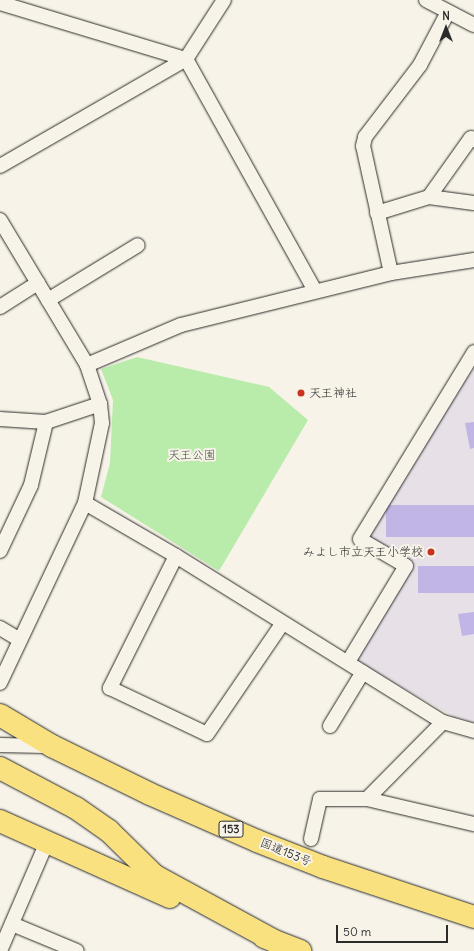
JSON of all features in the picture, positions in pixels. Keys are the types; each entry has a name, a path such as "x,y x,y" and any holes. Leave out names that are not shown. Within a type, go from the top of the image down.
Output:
{"highway":[{"name":"国道153号","path":"0,715 52,746 150,794 257,841 323,867 474,917"},
{"path":"0,768 82,812 109,831 155,876 278,943"},
{"path":"0,821 46,844 300,951"},
{"name":"153","path":"440,906 474,920"}],"street":[{"path":"0,166 186,59 224,0"},
{"path":"426,0 474,25"},
{"path":"0,3 186,59 315,291"},
{"path":"391,273 363,146 365,137 420,65 448,12"},
{"path":"429,197 471,138 474,140"},
{"path":"378,213 429,197 474,203"},
{"path":"0,220 87,365 100,404 102,423 85,503 0,683"},
{"path":"48,300 138,245"},
{"path":"87,365 181,325 391,273 474,260"},
{"path":"0,307 38,283"},
{"path":"348,662 406,566 360,539 474,352"},
{"path":"0,419 46,422 100,404"},
{"path":"0,551 31,486 46,422"},
{"path":"85,503 176,556 282,624 348,662 443,722 474,731"},
{"path":"176,556 110,688 207,734 282,624"},
{"path":"0,628 20,640"},
{"path":"330,726 363,672"},
{"path":"367,799 443,722"},
{"path":"0,745 52,746"},
{"path":"311,839 320,799 367,799 474,824"},
{"path":"0,951 46,844"},
{"path":"12,924 76,951"}],"shaded area":[{"name":"みよし市立天王小学校","path":"474,368 474,722 454,717 356,661 412,565 363,539"}],"green space":[{"name":"天王公園","path":"137,357 269,387 308,420 219,571 101,497 110,463 113,400 101,369"}],"building":[{"path":"474,422 474,448 470,449 465,423"},
{"path":"386,505 474,505 474,537 386,537"},
{"path":"418,566 474,566 474,593 418,593"},
{"path":"474,612 474,634 462,636 458,614"}],"place":[{"name":"天王神社","path":"301,393"},
{"name":"みよし市立天王小学校","path":"431,552"}]}
